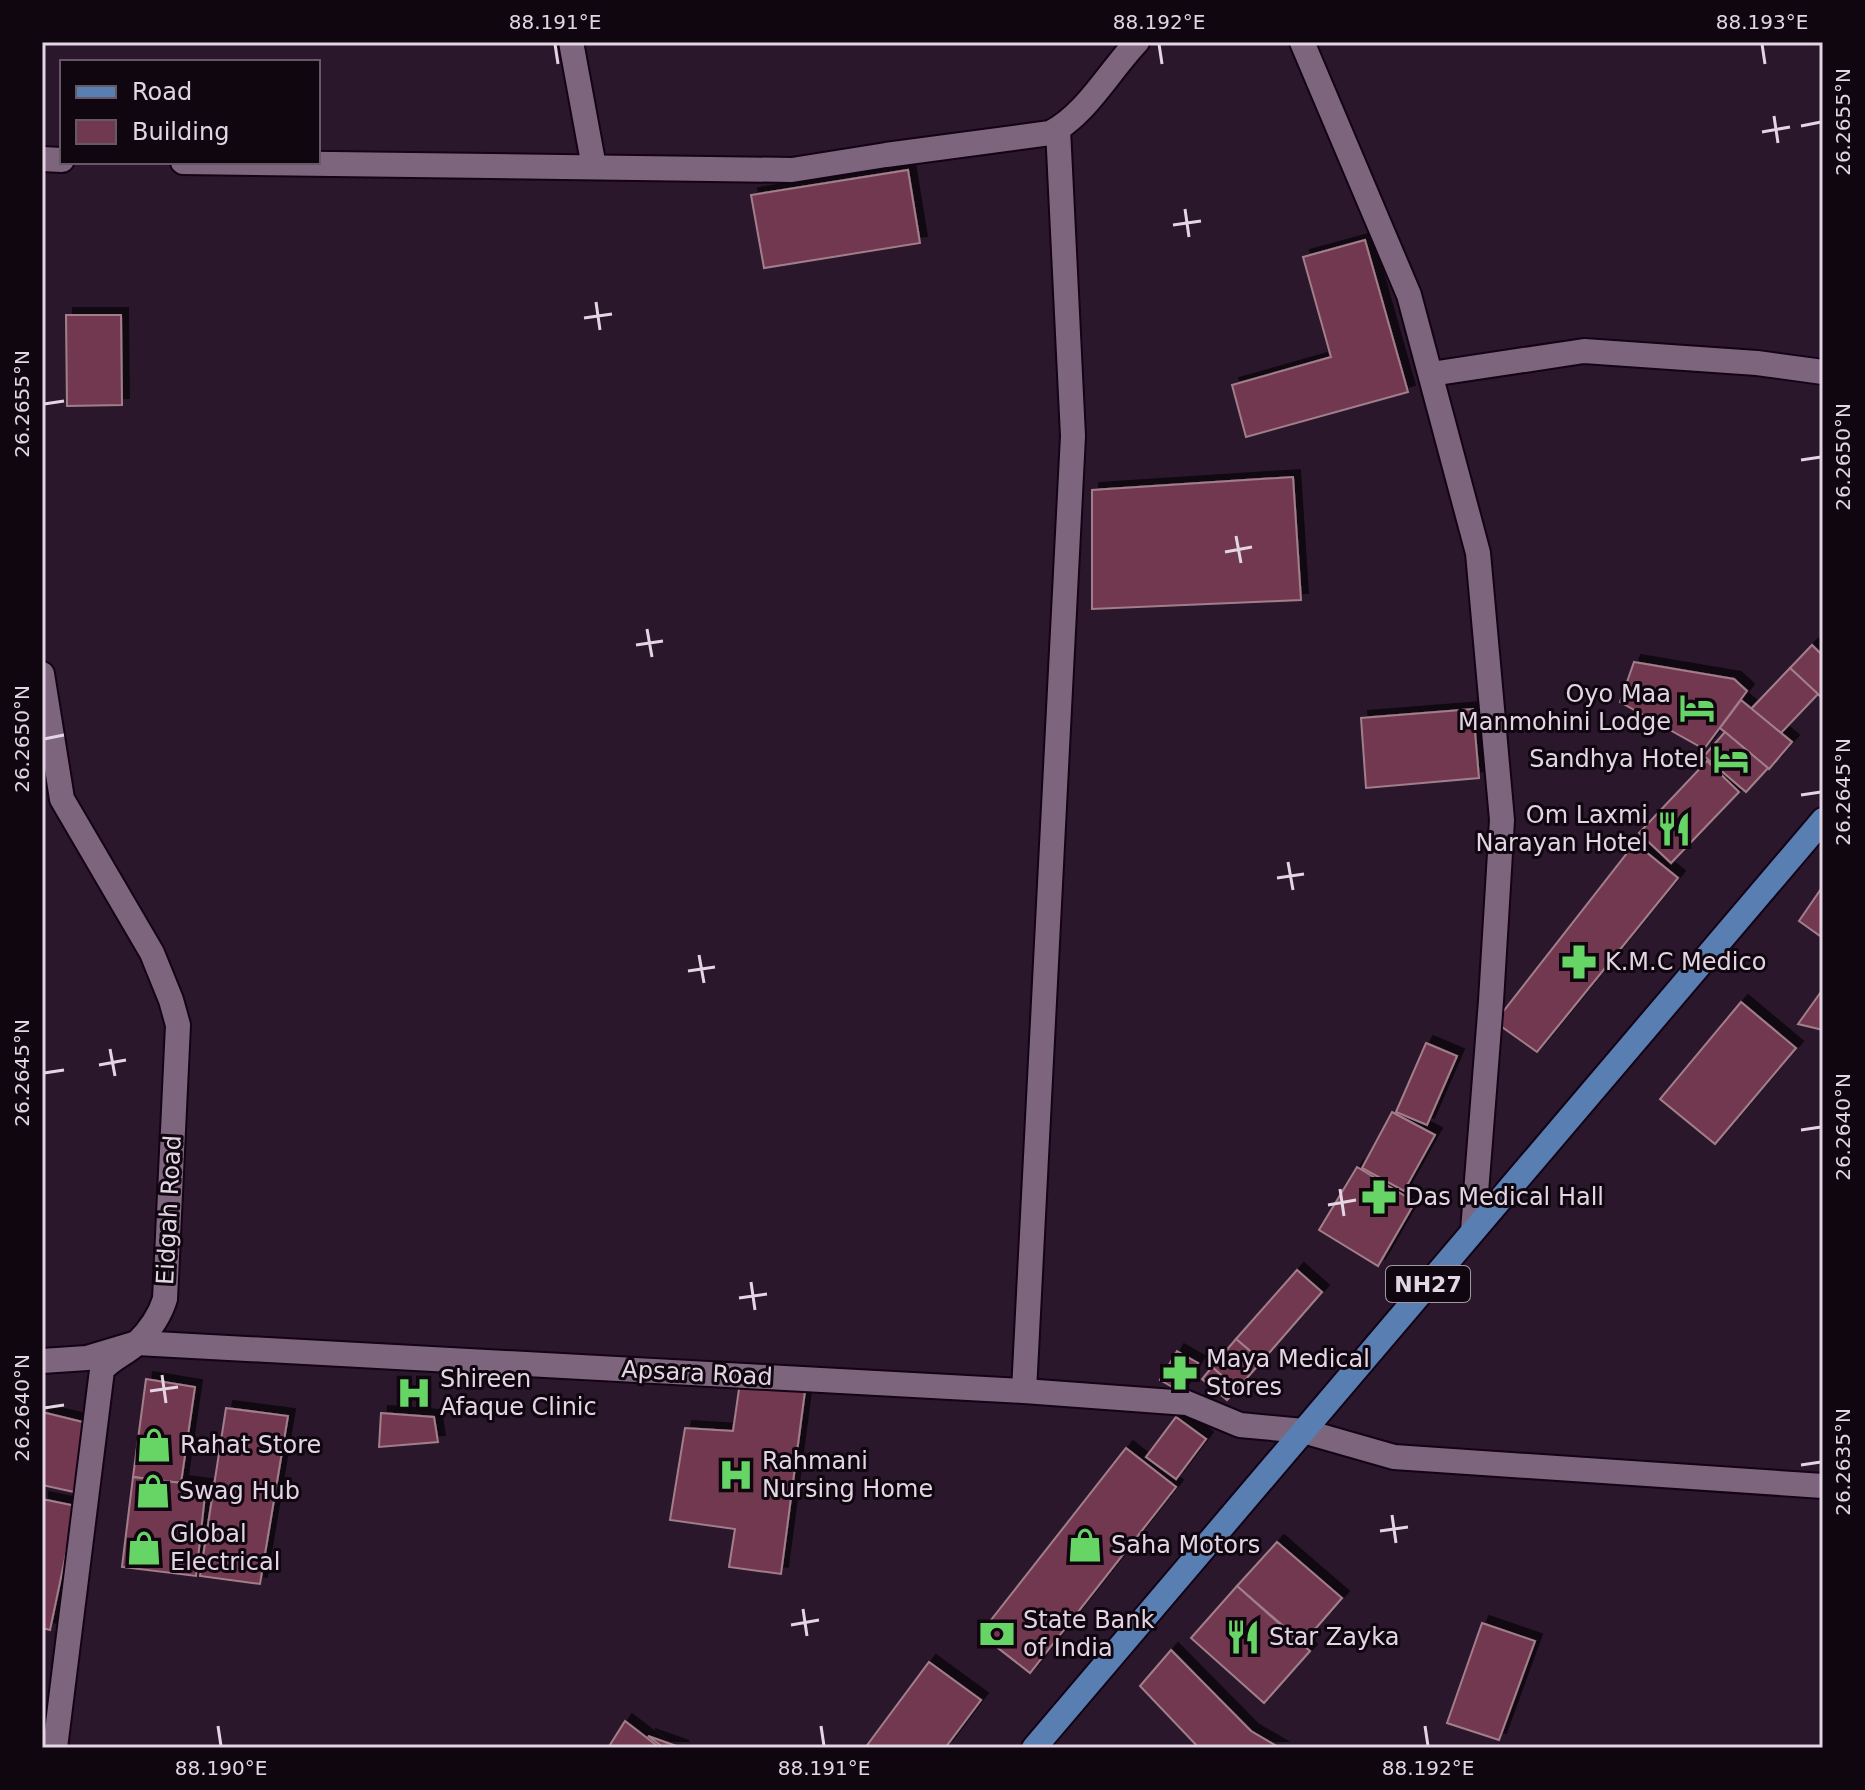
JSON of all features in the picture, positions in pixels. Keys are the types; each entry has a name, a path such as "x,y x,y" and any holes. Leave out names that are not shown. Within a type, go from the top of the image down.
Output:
{"main road":[{"name":"NH27","path":"1034,1748 1823,820"}],"street":[{"path":"571,42 594,167"},
{"path":"320,164 792,170 1050,133 1089,100 1137,42"},
{"path":"1302,42 1409,295 1478,553 1502,820 1473,1231"},
{"path":"1024,1391 1073,436 1058,129"},
{"path":"1431,374 1584,351 1757,363 1823,372"},
{"name":"Eidgah Road","path":"43,685 62,799 152,953 178,1025 165,1299 161,1311 137,1343 102,1370 55,1748"},
{"name":"Apsara Road","path":"42,1361 87,1358 137,1343 1024,1391 1187,1403 1240,1425 1303,1431 1394,1457 1823,1486"}],"building":[{"path":"908,170 920,243 764,268 751,195"},
{"path":"1365,240 1408,392 1246,437 1232,385 1331,357 1303,257"},
{"path":"66,315 121,315 122,405 67,406"},
{"path":"1293,477 1301,600 1092,609 1092,490"},
{"path":"1812,645 1823,656 1823,699 1790,668"},
{"path":"1634,662 1734,679 1747,691 1704,749 1620,702"},
{"path":"1790,668 1818,694 1781,733 1751,709"},
{"path":"1741,700 1792,742 1769,769 1720,728"},
{"path":"1473,709 1479,778 1366,788 1361,718"},
{"path":"1725,732 1768,768 1746,792 1704,756"},
{"path":"1707,761 1739,792 1671,863 1639,833"},
{"path":"1635,843 1678,878 1537,1052 1495,1022"},
{"path":"1823,886 1823,938 1799,921"},
{"path":"1823,989 1823,1030 1798,1024"},
{"path":"1741,1002 1796,1048 1715,1144 1660,1099"},
{"path":"1426,1043 1457,1056 1427,1125 1396,1112"},
{"path":"1392,1112 1435,1135 1404,1191 1362,1168"},
{"path":"1357,1167 1415,1202 1378,1266 1319,1230"},
{"path":"1297,1270 1322,1292 1262,1361 1236,1339"},
{"path":"1236,1339 1262,1361 1237,1389 1212,1367"},
{"path":"1177,1351 1198,1363 1181,1392 1160,1380"},
{"path":"1212,1367 1237,1389 1227,1400 1202,1379"},
{"path":"146,1379 195,1387 181,1483 133,1477"},
{"name":"Rahmani Nursing Home","path":"740,1382 805,1391 781,1574 729,1567 735,1529 670,1520 685,1428 733,1431"},
{"path":"226,1408 288,1416 260,1584 200,1576"},
{"path":"42,1412 91,1424 74,1492 42,1485"},
{"path":"381,1413 434,1417 438,1442 379,1447"},
{"path":"1176,1417 1206,1439 1176,1479 1146,1457"},
{"path":"1126,1448 1176,1487 1030,1673 980,1634"},
{"path":"133,1477 206,1486 196,1576 122,1567"},
{"path":"42,1499 76,1506 50,1630 42,1628"},
{"path":"1277,1542 1342,1598 1303,1643 1237,1586"},
{"path":"1237,1586 1310,1651 1264,1703 1191,1638"},
{"path":"1482,1623 1535,1641 1499,1740 1447,1723"},
{"path":"1171,1650 1251,1731 1280,1748 1199,1748 1140,1686"},
{"path":"929,1662 981,1700 945,1748 865,1748"},
{"path":"625,1721 660,1748 608,1748"},
{"path":"648,1736 682,1748 664,1748"}],"place":[{"name":"Oyo Maa Manmohini Lodge","path":"1697,708"},
{"name":"Sandhya Hotel","path":"1731,759"},
{"name":"Om Laxmi Narayan Hotel","path":"1674,829"},
{"name":"K.M.C Medico","path":"1579,962"},
{"name":"Das Medical Hall","path":"1379,1197"},
{"name":"Maya Medical Stores","path":"1180,1373"},
{"name":"Shireen Afaque Clinic","path":"414,1393"},
{"name":"Rahat Store","path":"154,1445"},
{"name":"Rahmani Nursing Home","path":"736,1475"},
{"name":"Swag Hub","path":"153,1491"},
{"name":"Saha Motors","path":"1085,1545"},
{"name":"Global Electrical","path":"144,1548"},
{"name":"State Bank of India","path":"997,1634"},
{"name":"Star Zayka","path":"1243,1637"}]}
